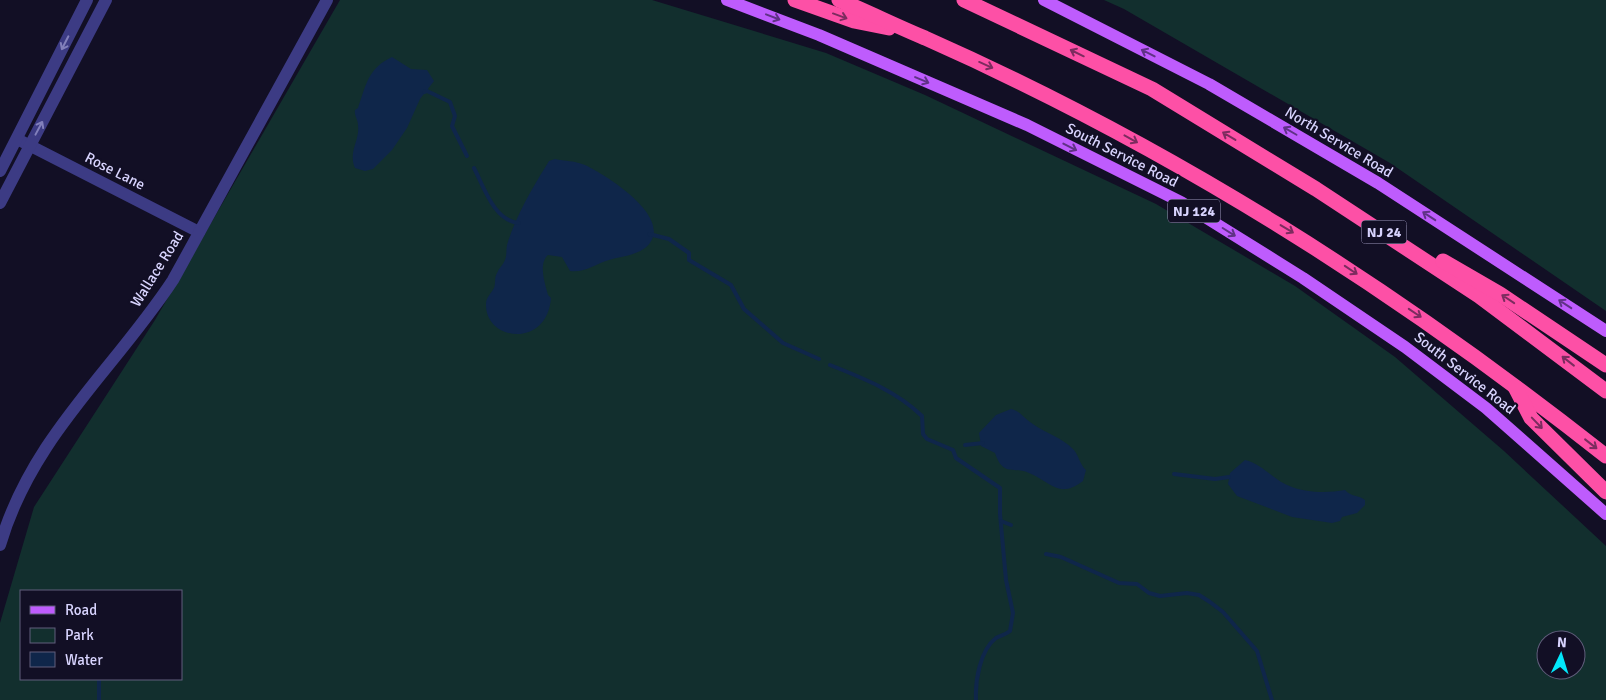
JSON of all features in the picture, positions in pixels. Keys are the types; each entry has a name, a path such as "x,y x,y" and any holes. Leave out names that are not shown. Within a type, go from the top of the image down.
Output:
{"highway":[{"path":"795,0 854,21 910,32"},
{"path":"839,0 1012,77 1205,180 1335,259 1512,382 1606,456"},
{"name":"NJ 24","path":"964,0 1152,89 1316,189 1479,296 1606,392"},
{"path":"1316,189 1500,294 1606,365"},
{"path":"1512,382 1531,418 1606,492"}],"main road":[{"name":"South Service Road","path":"727,0 819,35 1026,125 1181,202 1303,278 1405,347 1486,408 1606,514"},
{"name":"North Service Road","path":"1044,0 1209,84 1285,128 1378,183 1606,330"}],"street":[{"path":"0,171 87,0"},
{"path":"0,202 106,0"},
{"name":"Wallace Road","path":"0,545 7,522 38,459 72,408 156,305 199,232 327,0"},
{"name":"Rose Lane","path":"17,139 199,232"}],"green space":[{"path":"340,0 652,0 826,53 925,95 1156,204 1295,286 1395,357 1504,451 1606,546 1606,700 0,700 0,623 34,507 155,320"},
{"path":"1104,0 1606,0 1606,311 1390,163 1124,9"}],"water":[{"path":"392,57 411,69 427,70 434,81 420,99 407,128 392,150 373,169 365,171 355,168 353,162 353,151 358,131 355,110 358,108 373,72 384,61"},
{"path":"555,159 585,165 622,188 646,212 653,225 653,237 645,248 637,253 609,260 580,271 570,271 562,257 548,255 543,263 544,279 548,295 551,298 547,314 539,326 528,332 517,334 505,332 495,326 488,316 487,299 494,288 496,275 505,260 510,235 519,214 549,161"},
{"path":"1011,409 1074,450 1086,470 1083,481 1068,489 1061,489 1029,473 1005,468 1001,465 995,453 981,446 979,433 996,415"},
{"path":"1245,460 1257,465 1292,487 1318,492 1345,490 1365,500 1365,505 1357,513 1342,517 1340,521 1332,523 1292,517 1237,496 1228,484 1230,473"}],"waterway":[{"path":"424,92 427,91 450,102 455,116 452,126 467,156"},
{"path":"474,168 496,210 510,221 519,223"},
{"path":"649,234 669,239 689,253 689,260 731,285 744,309 783,343 819,359"},
{"path":"830,365 867,380 901,399 922,416 923,434 927,439 953,450 956,458 1000,488 1000,514 1006,580 1013,613 1010,631 996,638 982,658 976,684 976,700"},
{"path":"965,445 983,443"},
{"path":"1174,474 1215,479 1229,477"},
{"path":"1001,521 1011,525"},
{"path":"1046,554 1061,557 1119,583 1137,584 1149,593 1160,596 1187,593 1199,595 1210,602 1223,612 1257,651 1272,700"},
{"path":"99,680 99,700"}]}
